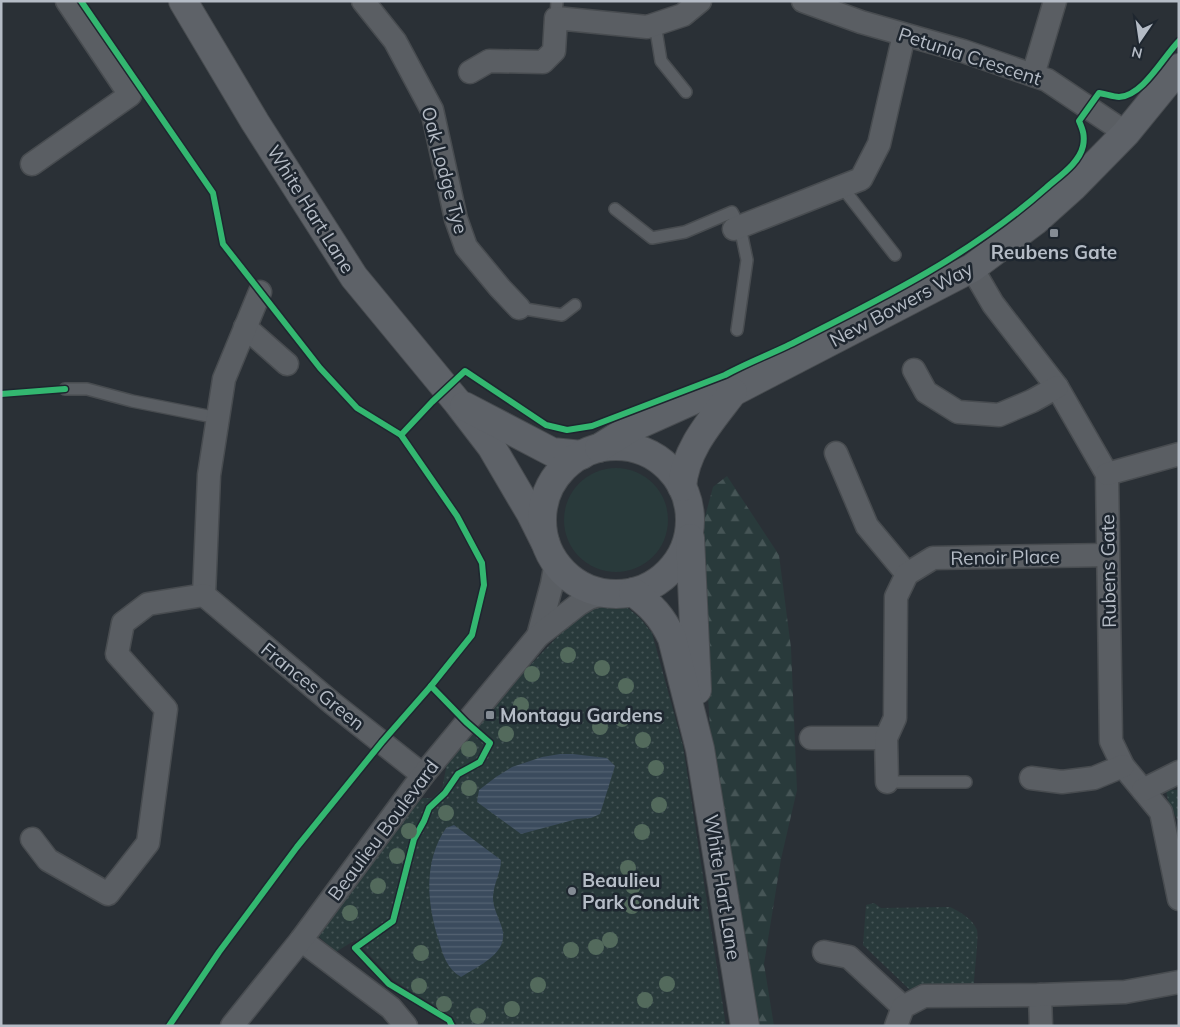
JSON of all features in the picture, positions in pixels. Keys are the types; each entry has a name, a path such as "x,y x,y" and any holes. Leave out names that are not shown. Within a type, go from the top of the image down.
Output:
{"street":[{"path":"32,164 130,95 67,1"},
{"name":"White Hart Lane","path":"183,1 255,122 354,277 458,402 491,446 531,514 550,552"},
{"name":"Oak Lodge Tye","path":"363,1 395,41 432,110 456,219 466,247 519,308"},
{"path":"470,72 489,61 542,62 554,51 557,10 647,27 683,14 700,1"},
{"name":"Petunia Crescent","path":"803,1 861,22 963,51 1047,80 1126,133"},
{"path":"1033,75 1054,1"},
{"path":"737,228 861,179 879,144 904,35"},
{"name":"New Bowers Way","path":"590,452 631,428 698,398 733,392 972,268 1035,221 1074,186 1126,133 1179,68"},
{"name":"Rubens Gate","path":"972,268 994,304 1057,387 1107,474 1111,741 1122,766 1161,812 1179,899"},
{"path":"32,839 48,860 108,894 148,843 166,709 117,654 123,623 148,604 204,595 209,475 224,379 260,292"},
{"path":"245,327 287,364"},
{"path":"914,370 926,392 958,412 999,415 1032,401 1057,387"},
{"name":"New Bowers Way","path":"682,487 683,475 693,446 733,392"},
{"name":"White Hart Lane","path":"458,402 552,452 590,452"},
{"path":"625,447 652,456 669,469 682,487 688,506 690,526 686,545 674,566 658,581 620,593 595,591 576,582 565,574 550,552 542,514 549,489 564,468 590,452 625,447"},
{"path":"836,453 867,526 908,574 896,598 894,718 886,738 888,782"},
{"path":"1107,474 1179,454"},
{"name":"White Hart Lane","path":"690,526 700,749"},
{"name":"Beaulieu Boulevard","path":"538,636 552,584 550,552"},
{"name":"Renoir Place","path":"908,574 933,558 1107,555"},
{"name":"White Hart Lane","path":"620,593 649,603 664,621 672,638 700,749 746,1026"},
{"name":"Beaulieu Boulevard","path":"232,1026 301,940 423,775 538,636 589,598 620,593"},
{"name":"Frances Green","path":"204,595 332,703 423,775"},
{"path":"811,738 886,738"},
{"path":"1031,778 1062,782 1094,778 1122,766"},
{"path":"1143,790 1179,772"},
{"path":"301,940 391,1008 406,1026"},
{"path":"824,952 849,957 899,1016 924,996 1125,992 1179,982"},
{"path":"1040,995 1041,1026"}],"lane":[{"path":"655,24 662,61 686,92"},
{"path":"842,187 895,255"},
{"path":"615,209 652,238 685,232 732,212 747,260 737,330"},
{"path":"519,308 562,315 575,305"},
{"path":"65,389 87,389 132,401 218,418"},
{"path":"888,782 966,782"}],"green space":[{"path":"616,468 636,472 653,483 664,500 668,520 664,540 653,557 636,568 616,572 596,568 579,557 568,540 564,520 568,500 579,483 596,472"},
{"path":"727,476 779,555 791,648 797,790 781,859 764,964 774,1026 759,1026 722,825 712,755 703,585 703,524 713,487"},
{"path":"600,604 623,604 640,618 652,633 683,746 726,1026 458,1026 451,1016 393,980 355,940 336,952 317,935 414,805 423,798 432,798 442,789 447,763 494,703 582,611"},
{"path":"1166,790 1179,790 1179,822 1169,805"},
{"path":"874,903 881,908 950,907 965,916 977,930 974,985 924,984 912,992 863,945 866,905"}],"water":[{"path":"560,754 607,758 615,766 600,814 591,818 577,819 521,834 477,802 479,790 512,767 542,757"},
{"path":"454,825 501,860 494,888 493,902 502,928 503,937 501,945 491,958 461,977 452,970 444,956 432,913 429,883 434,855 439,841 446,828"}],"cycle path":[{"path":"81,1 213,193 223,244 320,368 357,408 401,435 457,516 482,563 484,585 472,635 297,847 219,952 169,1026"},
{"path":"401,435 465,371 546,425 567,430 592,426 725,375 821,329 922,276 986,235 1016,213 1062,175 1077,159 1081,153 1084,139 1079,121 1099,93 1119,97 1128,95 1136,90 1152,75 1179,41"},
{"path":"1,394 65,389"},
{"path":"431,686 466,722 490,743 480,762 458,774 445,793 429,808 414,839 393,921 355,948 389,984 449,1020 452,1026"}],"place":[{"name":"Reubens Gate","path":"1054,233"},
{"name":"Montagu Gardens","path":"490,715"},
{"name":"Beaulieu Park Conduit","path":"572,891"}]}
